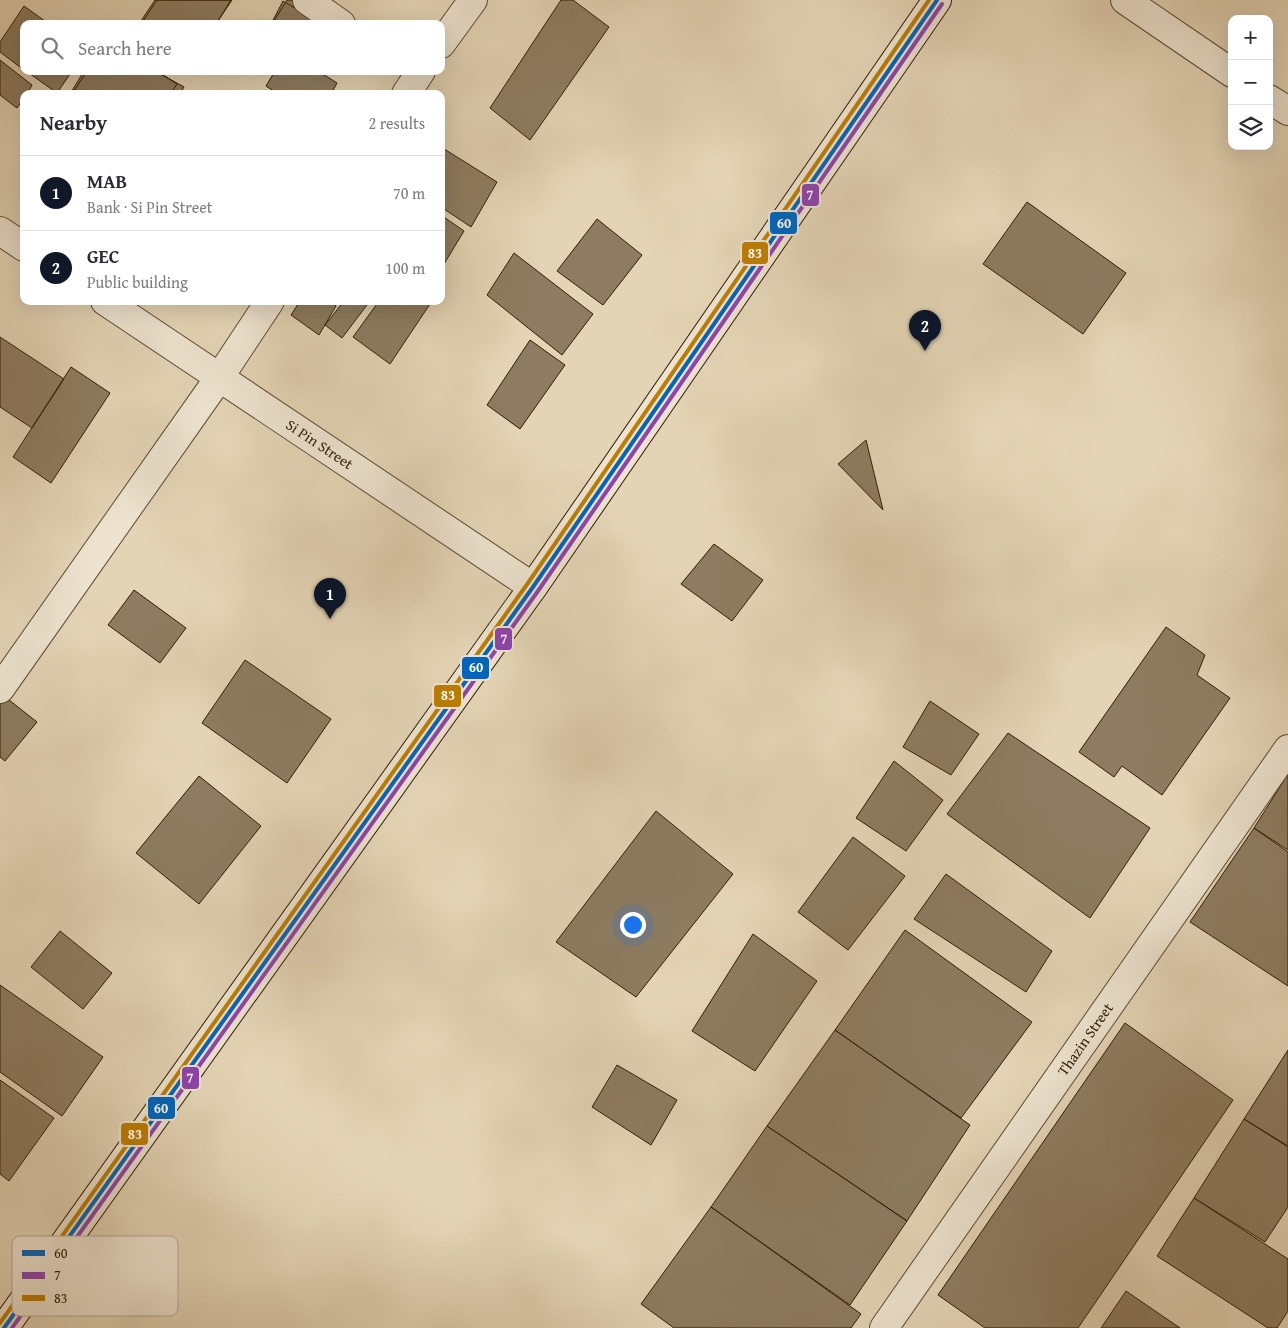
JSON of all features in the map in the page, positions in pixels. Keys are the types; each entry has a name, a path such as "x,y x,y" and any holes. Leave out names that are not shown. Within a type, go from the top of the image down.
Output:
{"street":[{"path":"307,0 335,20"},
{"path":"445,38 473,0"},
{"path":"70,1236 533,587 937,0"},
{"path":"1124,0 1228,70"},
{"path":"1273,101 1288,111"},
{"path":"0,231 20,244"},
{"name":"Si Pin Street","path":"111,305 533,587"},
{"path":"1,686 219,378 267,305"},
{"name":"Thazin Street","path":"884,1328 1288,749"},
{"path":"4,1328 13,1316"}],"building":[{"path":"155,0 232,0 219,20 142,20"},
{"path":"157,0 231,0 218,20 144,20"},
{"path":"287,0 291,0 321,20 274,20"},
{"path":"561,0 573,0 609,27 530,140 490,108"},
{"path":"283,1 314,20 273,20"},
{"path":"24,6 43,20 20,20 20,67 0,52 0,42"},
{"path":"0,60 32,85 29,90 20,90 20,104 17,108 0,95"},
{"path":"32,75 69,75 59,90 53,90"},
{"path":"82,75 163,75 177,84 173,90 72,90"},
{"path":"84,75 162,75 184,87 182,90 75,90"},
{"path":"273,75 324,75 337,83 333,90 272,90 266,86"},
{"path":"445,150 497,182 471,227 445,210"},
{"path":"1027,202 1126,273 1083,334 983,264"},
{"path":"445,218 464,231 445,262"},
{"path":"597,219 642,255 603,305 557,271"},
{"path":"514,253 593,314 562,355 487,295"},
{"path":"297,305 336,306 319,335 291,315"},
{"path":"341,305 367,305 342,338 325,325"},
{"path":"376,305 429,305 390,364 353,337"},
{"path":"0,337 64,379 32,428 0,407"},
{"path":"530,340 565,365 520,429 487,405"},
{"path":"71,367 110,393 51,483 13,457"},
{"path":"866,440 883,510 838,464"},
{"path":"714,544 763,580 732,621 681,584"},
{"path":"134,590 186,628 160,663 108,625"},
{"path":"1166,627 1205,655 1197,675 1230,698 1162,795 1122,766 1114,777 1079,752"},
{"path":"245,660 331,719 287,783 202,723"},
{"path":"4,696 37,722 5,761 0,757 0,701"},
{"path":"930,701 979,734 951,775 903,747"},
{"path":"1008,733 1150,828 1090,918 947,814"},
{"path":"894,761 943,800 906,851 856,818"},
{"path":"1288,774 1288,850 1254,828"},
{"path":"199,776 261,826 199,904 136,853"},
{"path":"656,811 733,874 636,997 556,942"},
{"path":"1254,828 1288,852 1288,986 1190,922"},
{"path":"853,837 905,876 848,950 798,912"},
{"path":"946,874 1052,951 1026,992 914,919"},
{"path":"905,930 1032,1022 961,1118 835,1030"},
{"path":"60,931 112,973 83,1009 31,967"},
{"path":"753,934 817,981 755,1071 692,1031"},
{"path":"0,985 103,1057 62,1116 0,1072"},
{"path":"1125,1023 1233,1100 1078,1328 985,1328 938,1295"},
{"path":"835,1030 970,1125 907,1221 767,1126"},
{"path":"1288,1050 1288,1146 1244,1119"},
{"path":"617,1065 677,1100 651,1145 592,1107"},
{"path":"0,1080 54,1118 9,1181 0,1174"},
{"path":"1244,1119 1288,1147 1288,1207 1265,1242 1194,1198"},
{"path":"767,1126 907,1221 850,1305 711,1207"},
{"path":"1194,1198 1288,1259 1288,1311 1277,1328 1268,1328 1157,1256"},
{"path":"711,1207 861,1314 851,1328 674,1328 641,1304"},
{"path":"1126,1291 1180,1328 1101,1328"}],"transit line":[{"name":"83","path":"62,1236 528,583 929,0"},
{"name":"60","path":"70,1236 533,587 937,0"},
{"name":"7","path":"78,1236 538,591 942,4"},
{"name":"83","path":"0,1323 12,1306"},
{"name":"60","path":"4,1328 13,1316"},
{"name":"7","path":"12,1328 21,1316"}],"place":[{"name":"GEC","path":"925,351"},
{"name":"MAB","path":"330,619"}]}
